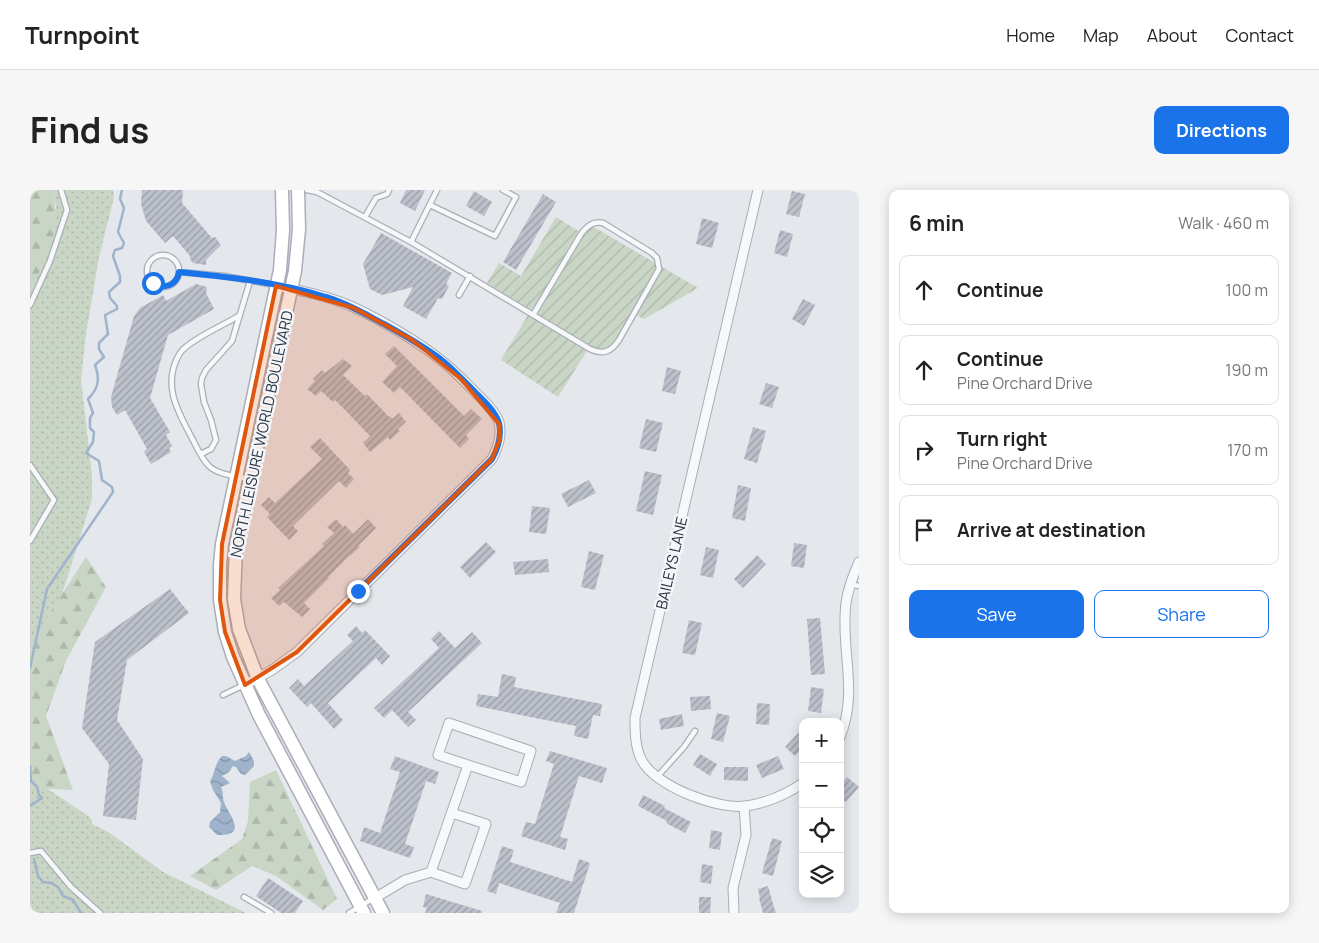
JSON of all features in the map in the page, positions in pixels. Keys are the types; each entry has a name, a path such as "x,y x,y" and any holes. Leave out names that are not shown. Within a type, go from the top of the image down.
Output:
{"street":[{"name":"NORTH LEISURE WORLD BOULEVARD","path":"282,190 283,230 280,270 222,544 220,600 225,632 245,684 358,911"},
{"name":"NORTH LEISURE WORLD BOULEVARD","path":"298,190 298,250 292,289 236,546 234,599 239,629 258,679 383,913"},
{"name":"BAILEYS LANE","path":"758,190 635,718 634,735 641,759 652,774 682,792 715,803 744,806 767,801 799,786"},
{"path":"245,684 258,679 297,652 492,459 500,440 499,424 495,415 480,397 443,361 411,339 354,308 326,297 276,286"},
{"path":"844,728 849,708 846,604 855,585 859,562"},
{"path":"449,723 531,751 521,782 468,765 438,755 449,723"},
{"path":"431,872 468,765"},
{"path":"734,913 733,888 746,835 744,806"},
{"path":"375,898 405,880 431,872 465,884 486,824 452,813"}],"lane":[{"path":"30,305 50,261 67,210 61,190"},
{"path":"307,190 317,192 411,242 598,353 613,348 618,340 659,269 657,258 603,223 591,224 581,234 533,314"},
{"path":"365,217 376,198 387,194 389,190"},
{"path":"411,242 437,190"},
{"path":"430,205 495,236 516,197 503,190"},
{"path":"167,255 176,261 179,272 176,281 167,287 162,287 150,280 147,270 151,260 167,255"},
{"path":"179,272 224,276 276,286"},
{"path":"459,294 470,276"},
{"path":"201,454 211,449 216,440 204,402 202,378 214,360 230,346 236,332 250,281"},
{"path":"239,316 181,352 171,380 172,395 180,415 210,467 219,472 250,479"},
{"path":"30,465 54,500 30,541"},
{"path":"223,695 245,684"},
{"path":"657,777 684,747 695,731"},
{"path":"30,852 41,851 71,887 100,913"},
{"path":"244,897 271,913"},
{"path":"358,911 375,898"}],"highlighted area":[{"path":"276,286 354,308 411,339 461,379 499,424 500,439 492,459 297,652 245,685 225,632 220,600 222,544"}],"green space":[{"path":"30,190 53,190 57,224 42,267 30,291"},
{"path":"53,190 113,190 114,197 99,257 86,334 81,379 92,476 92,499 66,582 33,676 30,707 30,291 42,267 56,207"},
{"path":"556,217 585,235 592,226 698,288 644,319 631,312 616,340 607,348 602,349 590,346 558,397 501,360 531,310 487,283 499,263 521,276"},
{"path":"86,557 106,587 66,661 46,716 73,790 30,788 30,644"},
{"path":"30,751 36,781 88,816 92,820 92,824 110,833 163,872 246,913 30,913"},
{"path":"276,770 337,899 323,910 276,876 252,866 216,890 190,876 242,839 248,821 250,782"}],"water":[{"path":"249,752 254,761 254,766 245,775 241,774 233,766 229,772 222,776 230,783 221,787 224,802 235,828 233,832 217,835 209,827 210,822 220,812 221,803 210,781 222,756 235,761 246,756"}],"building":[{"path":"142,190 183,190 182,203 212,238 215,237 221,245 206,260 206,265 193,263 190,256 173,236 165,243 146,221 141,204"},
{"path":"406,190 425,190 415,211 400,203"},
{"path":"474,191 492,202 484,216 466,206"},
{"path":"792,191 805,194 799,217 786,214"},
{"path":"543,194 556,202 516,270 503,262"},
{"path":"702,218 719,223 712,248 696,244"},
{"path":"780,230 793,234 787,257 774,253"},
{"path":"381,233 452,273 446,284 449,286 442,299 438,298 426,319 403,306 413,287 382,295 370,289 363,264"},
{"path":"196,284 207,287 206,293 214,309 168,335 150,398 170,432 166,435 172,446 169,448 171,452 151,464 144,452 147,449 125,410 117,415 112,407 111,397 134,316 140,308 163,295 166,301"},
{"path":"803,299 815,305 804,326 792,319"},
{"path":"394,346 464,416 471,409 482,419 466,435 469,439 460,448 400,387 394,393 382,382 397,366 385,354"},
{"path":"343,359 352,366 343,375 365,396 367,394 389,417 392,419 399,413 406,422 390,440 388,437 370,452 363,443 370,436 335,400 333,402 321,391 316,396 307,389 322,370 325,373"},
{"path":"667,367 681,371 675,394 662,391"},
{"path":"766,383 779,387 772,408 759,404"},
{"path":"646,419 663,423 656,452 639,448"},
{"path":"753,427 766,431 757,463 744,459"},
{"path":"320,438 350,470 348,473 354,479 346,488 339,481 293,526 298,531 289,540 267,517 270,514 261,505 269,497 275,503 322,459 310,447"},
{"path":"645,471 662,475 653,515 636,511"},
{"path":"589,480 596,493 568,507 561,494"},
{"path":"738,485 751,488 745,521 732,518"},
{"path":"532,506 550,508 546,534 529,532"},
{"path":"336,519 353,534 368,519 376,528 358,546 360,547 304,603 310,609 302,617 284,602 279,606 271,598 280,590 278,588 324,546 322,544 334,533 327,527"},
{"path":"486,542 496,552 470,578 460,567"},
{"path":"794,543 807,545 804,568 791,566"},
{"path":"706,547 719,550 713,578 700,575"},
{"path":"589,551 604,555 595,590 581,587"},
{"path":"757,555 766,564 743,588 734,579"},
{"path":"548,559 549,572 515,575 513,562"},
{"path":"170,589 189,613 127,660 117,720 143,759 136,820 103,816 109,764 82,728 95,642"},
{"path":"820,618 825,674 811,675 807,619"},
{"path":"689,620 702,623 695,655 682,653"},
{"path":"356,626 362,633 365,630 390,656 382,665 376,658 328,703 343,720 334,729 311,703 307,707 289,688 298,679 304,686 353,641 347,635"},
{"path":"439,631 455,648 472,632 482,643 408,712 416,720 408,727 392,710 384,718 374,708 439,648 431,639"},
{"path":"502,674 516,677 514,687 602,704 600,716 593,715 588,739 574,736 576,726 476,706 478,694 498,697"},
{"path":"811,687 824,689 821,713 808,711"},
{"path":"710,696 711,709 691,711 690,697"},
{"path":"757,703 770,704 769,725 756,724"},
{"path":"717,713 730,716 723,742 711,739"},
{"path":"682,714 684,726 661,730 659,719"},
{"path":"799,732 799,752 795,756 785,747"},
{"path":"550,751 607,768 602,783 579,776 560,837 568,839 565,850 521,836 526,822 535,824 554,764 546,761"},
{"path":"700,754 717,764 710,776 693,765"},
{"path":"395,756 439,772 435,784 426,781 405,844 414,847 410,858 360,841 364,827 380,833 400,772 390,769"},
{"path":"778,756 784,769 762,778 756,765"},
{"path":"724,767 748,767 748,781 724,780"},
{"path":"847,777 859,787 846,802 844,800 844,780"},
{"path":"643,795 691,822 685,833 638,806"},
{"path":"711,830 722,832 720,850 709,848"},
{"path":"772,838 782,841 773,876 762,873"},
{"path":"502,846 514,850 510,862 572,882 579,859 590,863 574,913 556,913 560,903 499,883 496,894 487,891"},
{"path":"702,864 713,866 711,884 700,882"},
{"path":"268,878 303,901 295,913 281,913 256,896"},
{"path":"768,886 776,913 763,913 758,889"},
{"path":"426,894 482,911 482,913 425,913 427,908 423,907"},
{"path":"699,897 711,897 710,913 699,913"}],"waterway":[{"path":"30,668 47,589 113,492 112,487 102,480 99,461 86,453 93,442 94,432 90,428 90,418 93,413 88,399 98,383 95,365 104,357 99,349 99,343 108,334 105,315 117,309 117,306 110,298 109,292 120,282 120,276 113,256 115,250 122,248 124,243 118,232 124,208 120,199 122,190"},
{"path":"30,766 31,781 37,787 42,798 30,806"},
{"path":"34,859 38,876 43,882 51,883 58,887 63,896 73,900 81,913"}],"route":[{"path":"153,283 158,286 167,287 176,281 179,272 224,276 326,297 354,308 411,339 443,361 480,397 495,415 499,424 500,440 492,459 358,591"}]}
